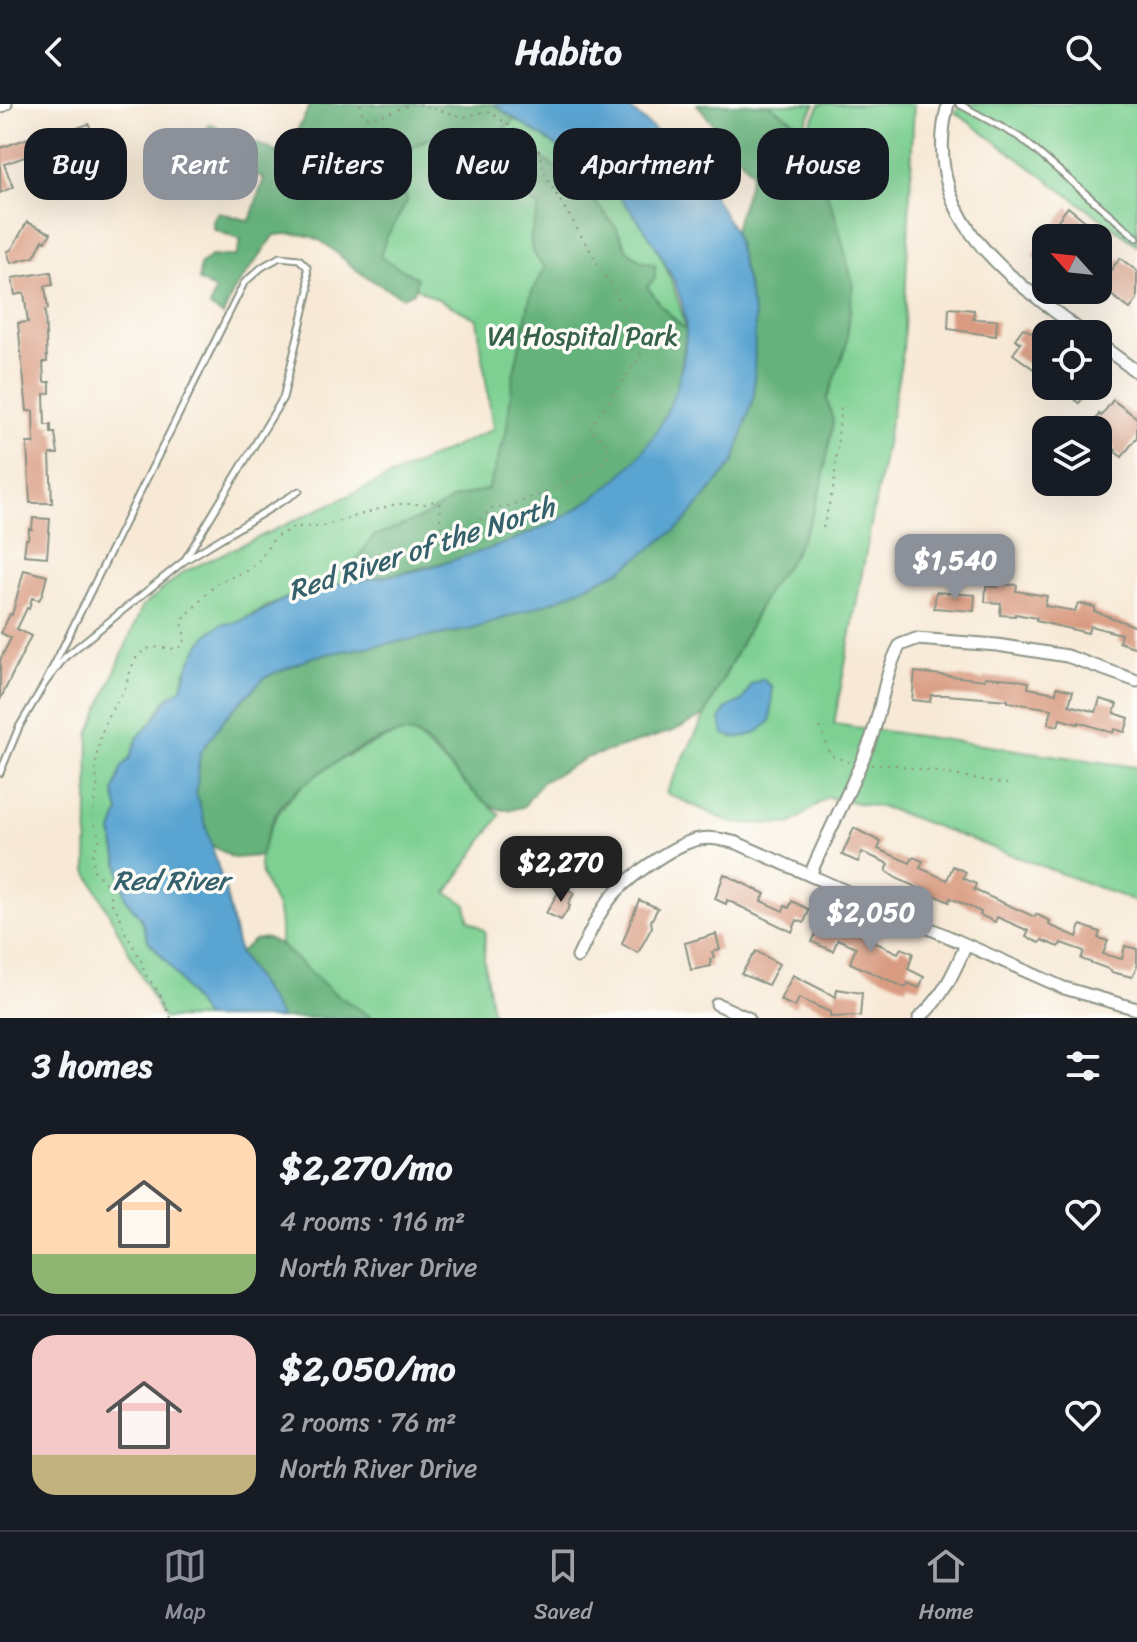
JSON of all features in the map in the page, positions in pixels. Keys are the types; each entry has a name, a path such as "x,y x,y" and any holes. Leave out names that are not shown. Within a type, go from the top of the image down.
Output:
{"street":[{"path":"0,107 6,104"},
{"path":"948,104 942,132 942,164 949,194 965,224 999,267 1067,320"},
{"path":"1112,353 1137,372"},
{"path":"810,875 861,764 892,660 900,645 916,639 1039,651 1067,656 1137,681"},
{"path":"578,957 600,914 615,893 632,878 679,846 698,839 718,839 737,843 1064,988 1137,1009"},
{"path":"919,1018 944,991 966,945"},
{"path":"717,1004 748,1018"}],"lane":[{"path":"959,104 1021,138 1137,238"},
{"path":"0,773 19,727 45,683 244,283 262,267 280,257 299,259 307,267 309,290 283,398 184,561"},
{"path":"45,683 65,657 184,561 299,491"}],"path":[{"path":"361,104 360,110 366,117 386,114 412,104"},
{"path":"171,1018 159,992 145,974 112,904 110,888 94,870 92,861 100,838 94,828 93,798 97,789 97,744 105,720 114,709 136,656 154,647 174,650 183,646 182,622 186,616 217,583 247,571 258,562 275,537 294,527 323,526 396,504 434,501 441,505 440,525 445,532 464,534 492,508 512,507 582,477 607,458 609,445 589,429 644,350 615,292 546,177 539,151 532,142 489,111 463,117 420,104"},
{"path":"823,528 834,485 841,403"},
{"path":"820,727 830,755 861,764 895,765 1007,784"}],"green space":[{"path":"311,104 494,104 515,120 504,128 428,128 428,139 414,146 412,151 412,128 298,128"},
{"name":"VA Hospital Park","path":"494,104 530,128 445,128"},
{"path":"697,104 768,104 803,127 757,128 757,200 829,200 853,284 846,347 827,398 833,422 822,485 809,524 792,558 768,590 704,716 673,731 586,758 542,782 523,807 507,810 482,800 418,736 405,733 388,736 328,767 285,801 270,827 260,856 233,858 210,844 196,794 200,753 225,718 265,677 315,656 473,629 559,599 623,569 755,318 734,231 752,173 741,159 741,128 716,128"},
{"path":"768,104 815,104 803,127"},
{"path":"820,104 914,104 903,352 834,724 1137,767 1137,902 889,809 827,797 791,824 732,823 666,793 768,590 816,408 809,200 889,200 889,128 808,128"},
{"path":"961,104 1137,104 1137,245 1112,224 955,112"},
{"name":"VA Hospital Park","path":"537,133 553,144 553,200 622,200 643,225 664,264 686,330 417,571 306,590 236,623 222,624 185,672 182,688 167,700 138,737 130,758 122,767 114,792 119,812 112,832 126,900 141,918 148,941 168,963 205,1018 163,1018 87,871 89,734 142,607 183,572 493,429 477,319 271,214 299,200 412,200 412,144 428,137 428,200 537,200"},
{"path":"258,144 274,151 274,200 407,200 386,238 380,257 417,278 414,292 402,297 364,275 310,236 275,235 233,292 223,315 210,307 215,290 199,281 200,265 211,256 236,256 241,240 213,229 213,220 218,212 250,221 264,178 258,175"},
{"path":"537,155 553,165 553,200 593,200 617,229 627,250 641,261 655,265 655,279 647,286 662,307 686,330 679,378 670,407 647,448 615,482 577,510 533,532 486,550 439,564 348,583 357,559 374,536 421,518 455,498 488,489 506,434 513,377 531,294 545,267 534,253 530,240 540,209 529,200 537,200"},
{"path":"406,732 417,736 500,815 447,893 466,904 468,919 485,931 484,961 493,1018 373,1018 335,994 280,945 277,908 262,876 260,862 261,849 276,817 303,785 320,772 357,751"},
{"path":"267,938 280,945 335,994 373,1018 281,1018 239,953 254,940"}],"water":[{"name":"Red River","path":"494,104 620,104 652,128 553,128 553,144 537,133 537,128 530,128"},
{"name":"Red River","path":"621,200 716,200 734,231 755,318 754,395 734,462 682,525 623,569 559,599 473,629 315,656 265,677 225,718 200,753 196,794 226,893 239,953 281,1018 205,1018 168,963 148,940 141,918 126,900 112,832 119,812 114,792 122,767 130,758 138,737 154,720 166,700 182,688 191,661 215,628 243,620 298,593 433,566 532,532 592,499 619,477 642,452 661,424 675,391 686,331 677,289 667,267 655,244"},
{"path":"763,679 772,687 771,720 750,735 730,737 724,734 720,720 726,708 742,701 752,684"}],"building":[{"path":"24,140 24,157 4,164 13,187 0,193 0,148"},
{"path":"1068,207 1089,224 1055,224"},
{"path":"27,222 51,233 46,241 43,240 34,257 11,263 7,251 11,250"},
{"path":"1120,258 1137,271 1137,300 1130,309 1112,296 1112,269"},
{"path":"51,272 53,285 45,286 47,362 43,362 44,382 50,382 50,393 44,394 45,425 51,425 51,433 55,433 58,454 50,454 52,503 30,503 27,443 34,443 33,411 27,411 18,323 28,322 24,293 15,295 12,278"},
{"path":"949,308 974,310 973,319 997,320 996,336 948,329"},
{"path":"1023,328 1032,333 1032,368 1013,354 1021,343 1015,339"},
{"path":"1113,400 1137,418 1137,437 1122,457 1112,447 1112,416 1101,416"},
{"path":"33,518 50,519 47,557 24,555"},
{"path":"24,570 47,576 42,595 39,600 32,598 17,629 31,636 0,700 0,660 11,638 1,633 12,615"},
{"path":"999,584 1017,585 1016,591 1047,596 1045,606 1075,611 1078,603 1095,607 1094,611 1137,627 1137,648 1119,642 1121,634 1090,626 1088,633 1036,621 1037,618 1000,615 1001,603 985,602 986,586 998,587"},
{"path":"936,592 975,595 974,611 934,608"},
{"path":"915,672 985,680 985,677 1012,679 1029,682 1028,688 1056,693 1057,687 1073,691 1069,705 1096,712 1100,699 1117,704 1114,713 1129,718 1125,732 1114,729 1113,733 1060,719 1058,726 1048,724 1052,709 1008,700 931,695 930,702 912,700"},
{"path":"854,828 881,842 878,849 910,863 913,857 923,861 920,868 947,880 953,866 966,872 963,878 976,884 974,890 1035,917 1036,914 1050,921 1049,925 1077,937 1081,925 1100,932 1098,938 1108,941 1103,954 1122,959 1125,946 1137,949 1137,967 1132,977 1081,959 1084,951 1061,943 1059,947 1042,940 1040,943 1026,937 1029,931 997,917 995,922 950,898 949,902 896,878 886,871 889,864 862,852 858,862 842,855"},
{"path":"587,844 597,849 599,844 612,850 594,878 577,865"},
{"path":"724,874 765,894 761,901 783,911 785,906 789,908 792,901 809,910 804,923 797,920 792,932 727,900 726,904 715,899"},
{"path":"562,886 574,893 561,920 546,913"},
{"path":"639,900 658,908 638,953 622,944"},
{"path":"835,920 876,937 874,942 898,953 901,948 913,953 908,969 924,977 919,988 908,983 906,988 850,963 856,947 838,939 833,951 812,942 819,926 826,929 827,924 832,927"},
{"path":"716,934 720,950 712,952 714,958 710,959 711,966 691,970 685,943"},
{"path":"756,951 779,964 768,985 741,974"},
{"path":"793,975 836,997 837,989 862,993 860,1016 830,1017 830,1012 799,998 795,1007 780,1000"}],"water label":[{"name":"Red River of the North","path":"421,548"}]}
